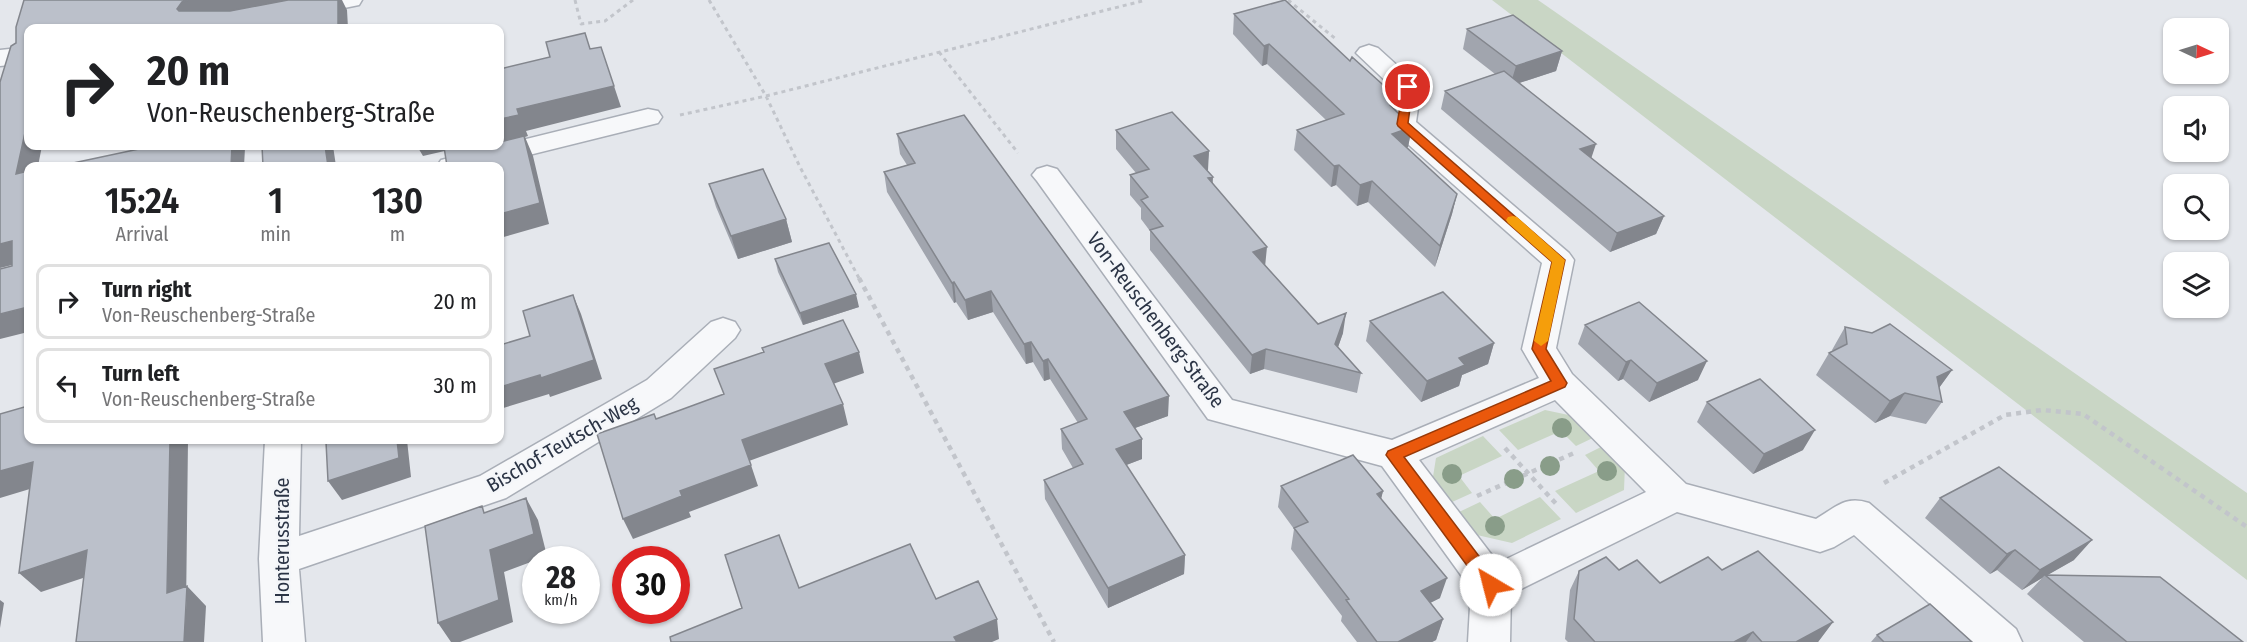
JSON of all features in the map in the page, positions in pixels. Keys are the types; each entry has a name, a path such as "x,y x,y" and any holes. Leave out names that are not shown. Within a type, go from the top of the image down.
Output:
{"street":[{"path":"283,13 350,0"},
{"path":"1369,53 1408,87 1402,124 1558,260 1539,349 1560,383 1674,496 1820,536 1856,514 2001,642"},
{"path":"0,58 24,56"},
{"path":"467,162 648,117"},
{"name":"Von-Reuschenberg-Straße","path":"1047,175 1220,410 1394,455"},
{"name":"Bischof-Teutsch-Weg","path":"279,559 493,487 659,389 723,330"},
{"path":"1489,642 1491,585 1394,455 1560,383"},
{"name":"Honterusstraße","path":"283,444 279,559 284,642"},
{"path":"1491,585 1674,496"}],"path":[{"path":"575,0 581,24 604,21 633,0"},
{"path":"709,0 766,96 800,167 1054,642"},
{"path":"648,117 660,119 766,96 1146,0"},
{"path":"1288,0 1332,38 1369,53"},
{"path":"939,52 1013,150 1047,175"},
{"path":"1856,514 1867,492 2005,416 2042,410 2083,414 2247,527"},
{"path":"1479,419 1587,538"},
{"path":"1438,513 1613,436"}],"green space":[{"path":"1492,0 1538,0 2247,493 2247,580"},
{"path":"1545,410 1578,417 1597,436 1576,446 1561,431 1518,450 1499,430"},
{"path":"1483,436 1502,456 1459,476 1472,493 1450,503 1432,483 1436,458"},
{"path":"1605,445 1625,465 1624,490 1576,513 1555,491 1599,471 1585,455"},
{"path":"1540,497 1561,519 1512,543 1477,535 1457,513 1480,502 1495,519"}],"building":[{"path":"24,0 188,0 182,2 177,9 179,11 230,11 288,0 338,0 338,24 24,24 24,137 16,174 24,172 24,308 0,314 0,269 12,266 12,241 0,244 0,82 11,46 16,43 16,27"},
{"path":"1285,0 1350,61 1352,57 1391,92 1390,105 1412,127 1392,134 1457,194 1440,246 1372,181 1360,185 1339,165 1334,166 1297,130 1344,114 1269,44 1264,46 1234,14"},
{"path":"1513,15 1562,51 1516,66 1467,29"},
{"path":"585,33 590,49 601,47 614,86 517,109 519,115 504,118 504,68 550,57 546,42"},
{"path":"1504,71 1596,144 1580,149 1664,216 1617,233 1445,91"},
{"path":"1172,112 1209,151 1194,156 1213,177 1208,178 1267,247 1253,252 1318,324 1346,313 1335,344 1361,373 1266,349 1252,355 1150,230 1163,226 1141,200 1148,197 1130,175 1149,169 1116,130"},
{"path":"964,115 1169,396 1124,412 1142,439 1116,449 1185,555 1108,588 1044,480 1083,464 1061,429 1087,419 1048,359 1043,361 1031,342 1024,344 991,291 965,300 954,282 952,283 884,172 915,163 897,134"},
{"path":"524,136 540,203 504,213 504,162 446,162 444,150 504,150 504,141"},
{"path":"134,150 232,150 231,162 78,162"},
{"path":"262,150 326,150 327,162 263,162"},
{"path":"763,169 786,219 731,236 709,184"},
{"path":"829,243 856,294 800,313 775,259"},
{"path":"1443,292 1494,343 1459,358 1465,365 1427,381 1370,321"},
{"path":"573,295 594,360 541,378 540,375 504,386 504,344 530,336 523,311"},
{"path":"1639,302 1707,361 1657,383 1631,360 1626,362 1585,325"},
{"path":"843,320 859,352 825,364 843,404 742,440 751,465 680,491 682,496 623,519 597,434 654,414 656,419 724,394 714,369 764,352 762,348"},
{"path":"1890,324 1952,370 1937,377 1942,402 1905,393 1890,401 1829,353 1847,344 1845,327 1872,333"},
{"path":"1760,379 1815,430 1764,454 1707,402"},
{"path":"24,407 24,444 170,444 167,593 187,586 184,642 76,642 87,550 19,573 33,462 0,471 0,414"},
{"path":"326,444 397,444 399,458 328,481"},
{"path":"1353,455 1383,491 1377,494 1447,578 1421,591 1443,619 1398,642 1377,642 1346,600 1349,599 1294,528 1308,522 1281,486"},
{"path":"1999,467 2092,540 2040,570 2015,550 2007,554 1940,498"},
{"path":"526,498 534,534 490,550 499,600 438,623 425,526 482,506 484,513"},
{"path":"779,535 799,588 910,544 936,599 978,581 997,619 954,637 957,642 671,642 670,637 742,608 725,555"},
{"path":"1758,551 1833,622 1796,642 1762,642 1753,632 1734,642 1595,642 1574,619 1579,571 1606,557 1619,570 1637,560 1660,583 1708,557 1722,570"},
{"path":"2045,575 2160,577 2243,642 2127,642"},
{"path":"1930,604 1972,642 1884,642 1877,635"}],"slow traffic":[{"path":"1513,220 1558,260 1541,341"}],"route":[{"path":"1408,87 1402,124 1558,260 1539,349 1560,383 1394,455 1491,585"}]}
